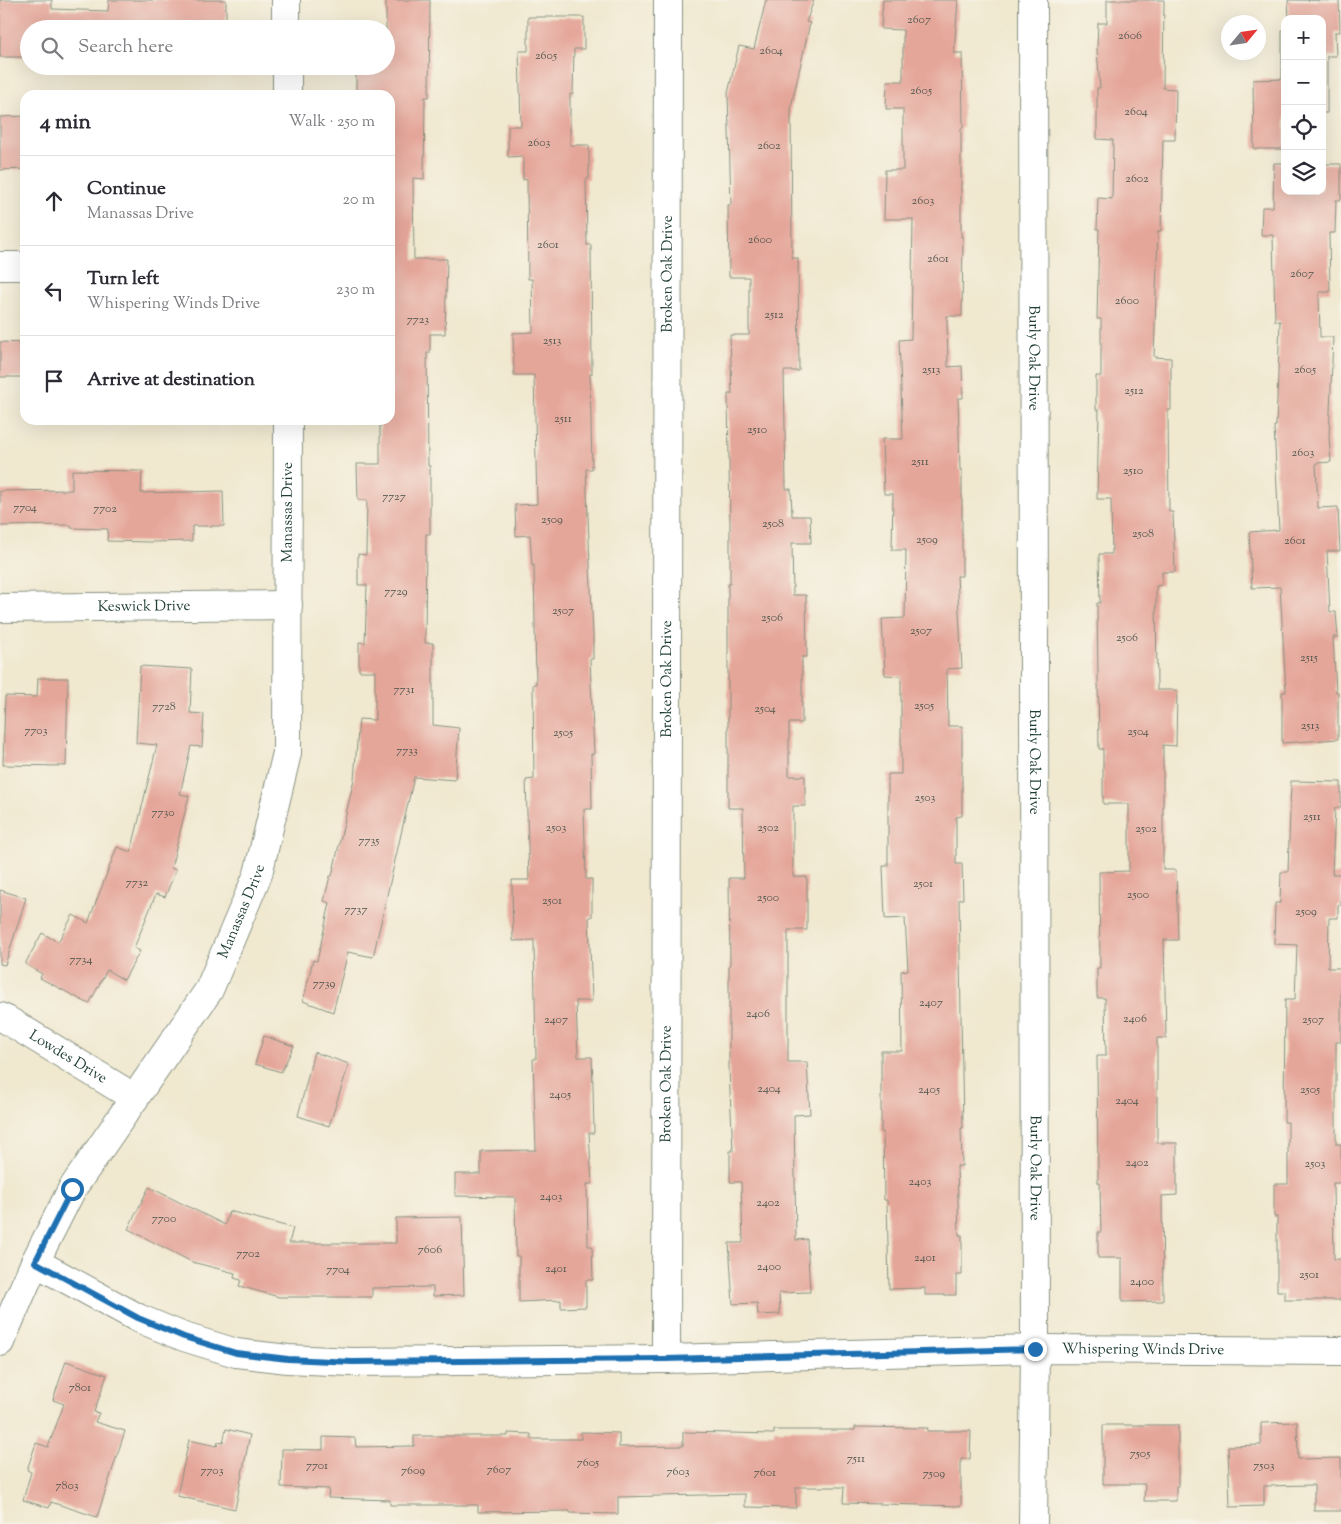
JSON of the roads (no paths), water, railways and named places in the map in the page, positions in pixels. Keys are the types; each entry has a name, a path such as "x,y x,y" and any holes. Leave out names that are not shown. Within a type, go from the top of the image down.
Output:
{"street":[{"path":"286,0 286,20"},
{"name":"Broken Oak Drive","path":"666,1359 668,0"},
{"name":"Burly Oak Drive","path":"1033,0 1035,1349 1033,1524"},
{"path":"287,75 287,90"},
{"path":"0,266 20,266"},
{"name":"Manassas Drive","path":"0,1342 35,1262 72,1189 209,990 258,874 287,753 288,425"},
{"name":"Keswick Drive","path":"0,608 288,606"},
{"name":"Lowdes Drive","path":"0,1017 135,1098"},
{"name":"Whispering Winds Drive","path":"35,1262 138,1318 184,1337 236,1353 288,1359 352,1362 666,1359 1035,1349 1341,1351"}]}
